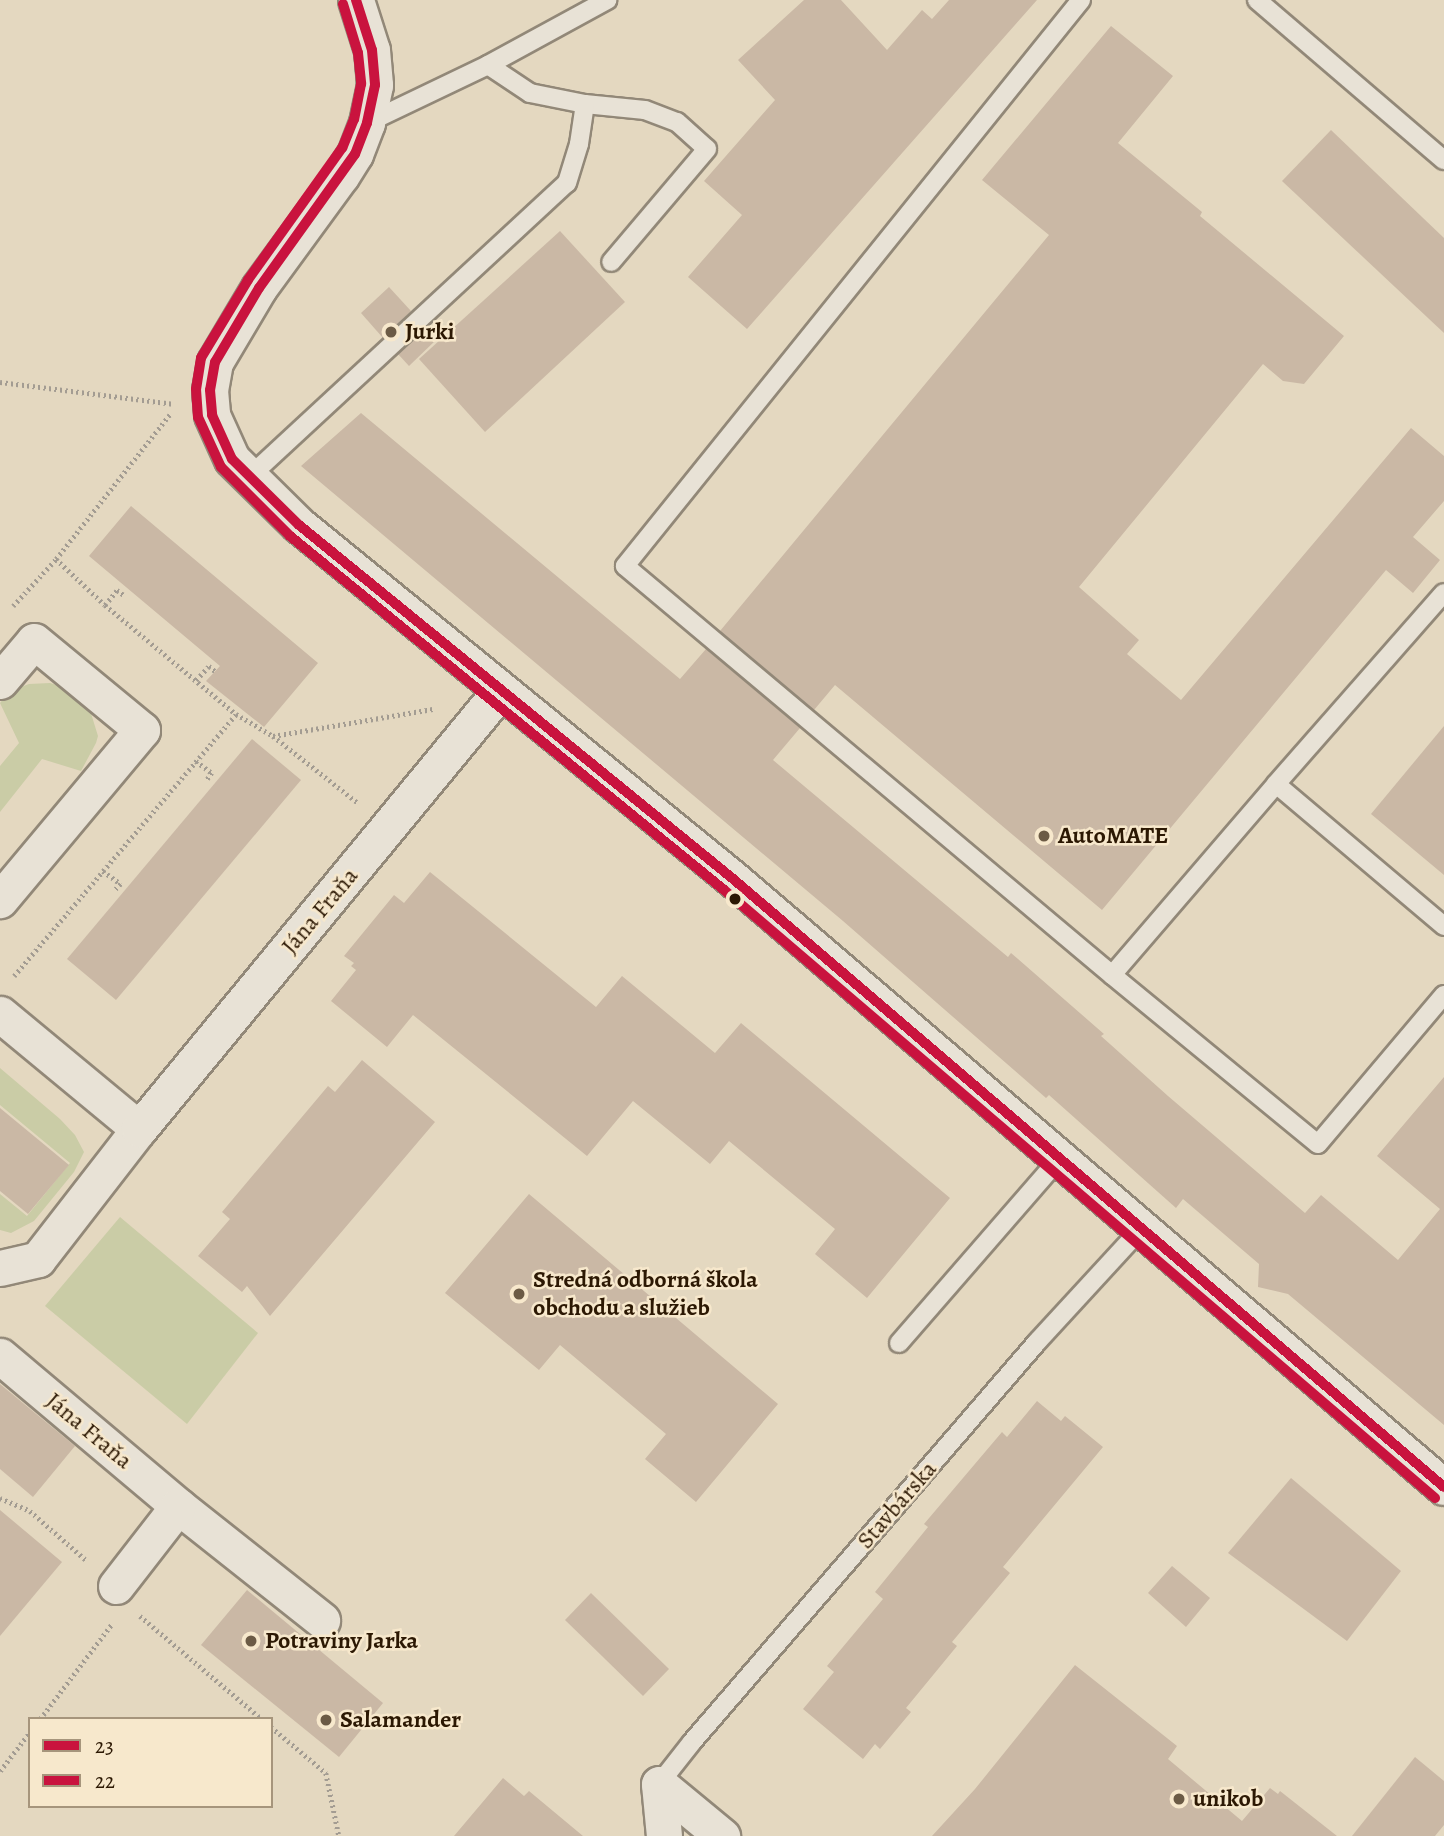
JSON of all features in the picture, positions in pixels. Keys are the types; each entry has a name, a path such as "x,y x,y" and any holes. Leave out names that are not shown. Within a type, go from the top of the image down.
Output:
{"street":[{"path":"356,0 372,50 376,85 367,122 355,154 259,288 215,362 210,390 212,415 232,459 248,478 299,525 732,878 1058,1160 1444,1487"},
{"path":"0,681 34,640 142,730 0,900"},
{"name":"Jána Fraňa","path":"0,1268 38,1259 139,1129 500,691"},
{"path":"3,999 139,1129"},
{"name":"Jána Fraňa","path":"0,1356 178,1506 322,1620"},
{"path":"117,1600 178,1506"},
{"path":"659,1784 664,1836"},
{"path":"659,1784 722,1836"}],"lane":[{"path":"367,122 488,65 607,0"},
{"path":"1081,0 625,566 1112,975 1318,1144 1444,995"},
{"path":"1257,0 1444,160"},
{"path":"488,65 530,93 585,104 645,110 667,118 677,122 707,149 611,262"},
{"path":"248,478 566,183 579,144 585,104"},
{"path":"1112,975 1444,593"},
{"path":"1276,784 1444,926"},
{"path":"899,1343 1058,1160"},
{"name":"Stavbárska","path":"659,1784 692,1742 1037,1342 1140,1230"}],"path":[{"path":"0,382 178,404 56,559 9,609"},
{"path":"56,559 105,605 236,714 273,736 367,810"},
{"path":"105,605 117,590 124,595"},
{"path":"195,680 209,666 215,671"},
{"path":"273,736 435,709"},
{"path":"3,999 103,871 236,714"},
{"path":"196,761 212,773 207,780"},
{"path":"103,871 121,884 115,890"},
{"path":"41,1717 117,1600"},
{"path":"273,1729 326,1773 339,1836"},
{"path":"0,1771 28,1735"}],"green space":[{"path":"50,683 67,688 90,710 98,736 96,743 81,771 42,759 0,812 0,766 19,743 0,703 10,691 29,684"},
{"path":"0,1068 60,1119 75,1135 84,1152 74,1172 34,1221 11,1233 0,1230 0,1194 27,1216 70,1163 0,1105"},
{"path":"120,1217 258,1333 187,1424 45,1306"}],"building":[{"path":"804,0 841,0 887,50 922,10 932,19 949,0 1037,0 747,329 688,277 742,215 704,181 775,100 738,60"},
{"path":"1111,26 1173,76 1118,143 1202,212 1200,216 1344,336 1304,384 1283,381 1263,364 1079,587 1139,640 1127,654 1181,700 1411,428 1444,456 1444,501 1413,537 1440,560 1413,593 1386,570 1102,910 835,685 814,710 720,631 1049,235 982,180"},
{"path":"1331,130 1444,238 1444,333 1282,181"},
{"path":"560,231 625,302 485,432 419,359"},
{"path":"389,287 411,311 383,338 361,313"},
{"path":"427,328 437,339 409,366 398,354"},
{"path":"361,413 680,679 706,649 800,728 773,760 1008,957 1011,953 1104,1034 1101,1036 1168,1096 1305,1213 1321,1195 1398,1260 1440,1209 1377,1156 1444,1077 1444,1425 1288,1294 1258,1287 1259,1264 1183,1199 1176,1208 1049,1095 1046,1098 843,921 301,466"},
{"path":"131,506 318,663 264,727 206,681 220,666 89,556"},
{"path":"1444,726 1444,875 1371,814"},
{"path":"252,739 301,780 116,1000 67,959"},
{"path":"430,872 596,1007 622,976 715,1053 741,1023 950,1198 867,1298 815,1254 835,1229 729,1141 710,1164 633,1101 587,1156 413,1015 387,1047 331,1001 356,970 351,966 354,963 344,956 394,895 404,903"},
{"path":"362,1060 435,1122 270,1316 247,1286 242,1292 198,1256 230,1219 222,1212 328,1086 335,1092"},
{"path":"0,1108 69,1165 28,1214 0,1191"},
{"path":"529,1194 778,1404 696,1502 645,1459 666,1434 560,1345 539,1370 445,1293"},
{"path":"0,1384 75,1446 33,1497 0,1469"},
{"path":"1037,1401 1061,1421 1065,1416 1103,1447 1003,1567 1010,1573 952,1642 957,1646 906,1708 911,1712 880,1749 875,1744 863,1759 803,1709 834,1672 827,1666 883,1599 875,1592 928,1527 924,1524 1002,1432 1007,1437"},
{"path":"1291,1478 1401,1571 1347,1641 1228,1553"},
{"path":"0,1510 62,1562 0,1636"},
{"path":"1172,1566 1210,1598 1186,1627 1148,1593"},
{"path":"247,1590 383,1703 339,1757 201,1645"},
{"path":"591,1593 669,1669 643,1696 565,1620"},
{"path":"1075,1665 1177,1746 1168,1759 1242,1821 1270,1788 1278,1794 1280,1791 1337,1836 932,1836 975,1789"},
{"path":"1415,1757 1444,1781 1444,1825 1435,1836 1352,1836"},
{"path":"503,1778 524,1796 529,1791 583,1836 454,1836"}],"transit line":[{"name":"23","path":"356,0 372,50 375,85 367,123 355,154 259,288 215,362 210,390 212,415 232,459 299,525 732,878 1444,1487"},
{"name":"22","path":"343,4 358,53 361,84 354,119 342,148 248,280 201,358 196,389 198,417 221,467 290,536 723,889 1435,1498"}],"place":[{"name":"Jurki","path":"391,332"},
{"name":"AutoMATE","path":"1044,836"},
{"name":"Stredná odborná škola obchodu a služieb","path":"519,1294"},
{"name":"Potraviny Jarka","path":"251,1641"},
{"name":"Salamander","path":"326,1720"},
{"name":"unikob","path":"1179,1799"}]}
